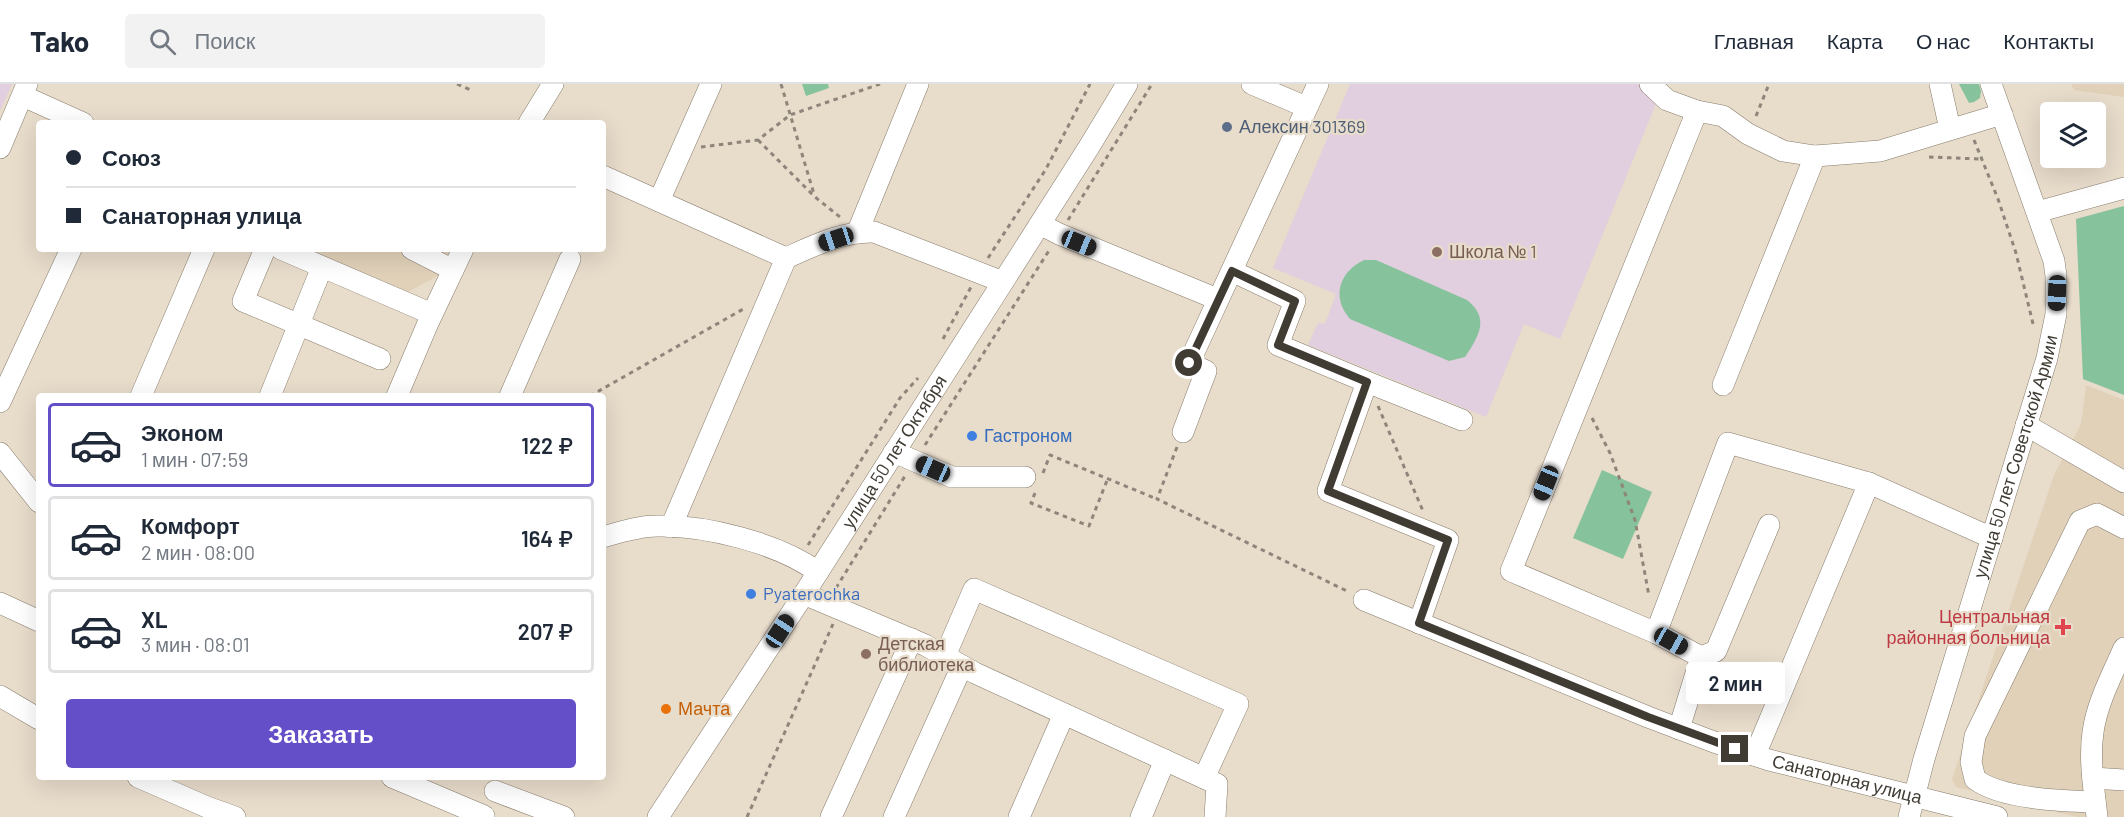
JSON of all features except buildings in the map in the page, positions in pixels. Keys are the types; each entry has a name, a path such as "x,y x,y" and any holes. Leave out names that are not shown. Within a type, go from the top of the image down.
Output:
{"street":[{"path":"531,120 553,84"},
{"path":"659,201 711,84"},
{"path":"858,231 918,84"},
{"name":"улица 50 лет Октября","path":"657,817 804,594 1127,84"},
{"path":"1252,84 1306,107"},
{"path":"1183,432 1206,371 1189,363 1318,84"},
{"path":"1650,84 1670,92 1697,111 1723,116 1748,134 1783,151 1815,156 1880,151 2002,114"},
{"path":"1940,84 1958,126"},
{"name":"улица 50 лет Советской Армии","path":"1910,817 1924,759 2047,358 2056,314 2056,276 2049,245 1991,84"},
{"path":"0,148 25,90 78,120"},
{"path":"1697,111 1511,571 1656,633 1701,657 1716,651 1769,525"},
{"path":"1723,385 1815,156"},
{"path":"606,177 786,258"},
{"path":"2037,212 2124,188"},
{"path":"1040,224 1217,299"},
{"path":"671,527 786,258 858,231 874,232 1003,282"},
{"path":"0,402 70,252"},
{"path":"142,393 203,252"},
{"path":"264,252 243,301 380,359"},
{"path":"292,252 320,260 432,314"},
{"path":"418,252 453,270"},
{"path":"398,393 462,252"},
{"path":"511,393 570,259"},
{"path":"271,393 299,324 320,260"},
{"path":"1232,271 1295,301 1278,345 1462,420"},
{"path":"1367,382 1328,491 1448,540 1419,623"},
{"path":"2026,425 2124,482"},
{"path":"1656,633 1728,442 1869,483 1992,538"},
{"path":"894,452 952,477 1036,478"},
{"path":"0,453 36,498"},
{"path":"1755,755 1869,483"},
{"path":"2124,528 2097,514 2080,521 1975,736 1971,762 1975,779 1983,786 2096,810 2091,749 2093,730 2099,708 2124,648"},
{"path":"606,536 639,528 671,527 728,536 774,547 818,572"},
{"path":"894,817 953,661 974,589 1238,704 1204,778"},
{"path":"804,594 912,639 1064,714 1217,784 1215,817"},
{"name":"Санаторная улица","path":"1364,600 1679,729 1755,755 1997,817"},
{"path":"0,603 36,620"},
{"path":"831,817 912,639"},
{"path":"1679,729 1701,657"},
{"path":"0,696 36,717"},
{"path":"1019,817 1064,714"},
{"path":"1141,817 1165,760"},
{"path":"2093,778 2124,780"},
{"path":"145,780 236,817"},
{"path":"399,780 484,817 498,784 564,817"}],"path":[{"path":"457,84 473,92"},
{"path":"781,84 815,197"},
{"path":"682,150 758,140 790,115 880,84"},
{"path":"943,339 980,272 1046,169 1090,84"},
{"path":"747,817 833,606 915,461 1152,84"},
{"path":"1748,134 1769,84"},
{"path":"1958,126 2009,232 2036,338 2047,358"},
{"path":"758,140 815,197 858,231"},
{"path":"595,393 771,292"},
{"path":"798,560 900,398 920,375"},
{"path":"1367,382 1433,534"},
{"path":"1581,395 1610,453 1635,520 1650,599"},
{"path":"1157,499 1183,432"},
{"path":"1108,478 1089,526 1031,503 1036,478 1050,455 1108,478 1157,499 1364,600"}],"shaded area":[{"path":"0,84 12,84 0,111"},
{"name":"Школа № 1","path":"1350,84 1664,84 1560,339 1524,324 1486,417 1308,345 1318,323 1325,324 1336,294 1273,268"},
{"path":"2071,84 2124,84 2124,97 2074,90"},
{"path":"316,252 451,252 441,274 408,292"},
{"name":"Центральная районная больница","path":"2086,385 2124,400 2124,817 2077,817 1956,787 1952,779 2054,475 2081,424"}],"green space":[{"path":"802,84 828,84 829,88 806,96"},
{"path":"1959,84 1979,84 1980,98 1969,103"},
{"path":"2124,206 2124,395 2083,379 2076,219"},
{"path":"1364,260 1376,260 1467,300 1478,314 1480,327 1465,357 1449,361 1350,319 1341,302 1340,286 1349,271"},
{"path":"1602,470 1652,492 1623,559 1573,538"}],"place":[{"name":"Алексин 301369","path":"1227,127"},
{"name":"Школа № 1","path":"1437,252"},
{"name":"Гастроном","path":"972,436"},
{"name":"Pyaterochka","path":"751,594"},
{"name":"Центральная районная больница","path":"2063,627"},
{"name":"Детская библиотека","path":"866,654"},
{"name":"Мачта","path":"666,709"}],"route":[{"path":"1189,363 1232,271 1295,301 1278,345 1367,382 1328,491 1448,540 1419,623 1648,717 1735,749"}]}
